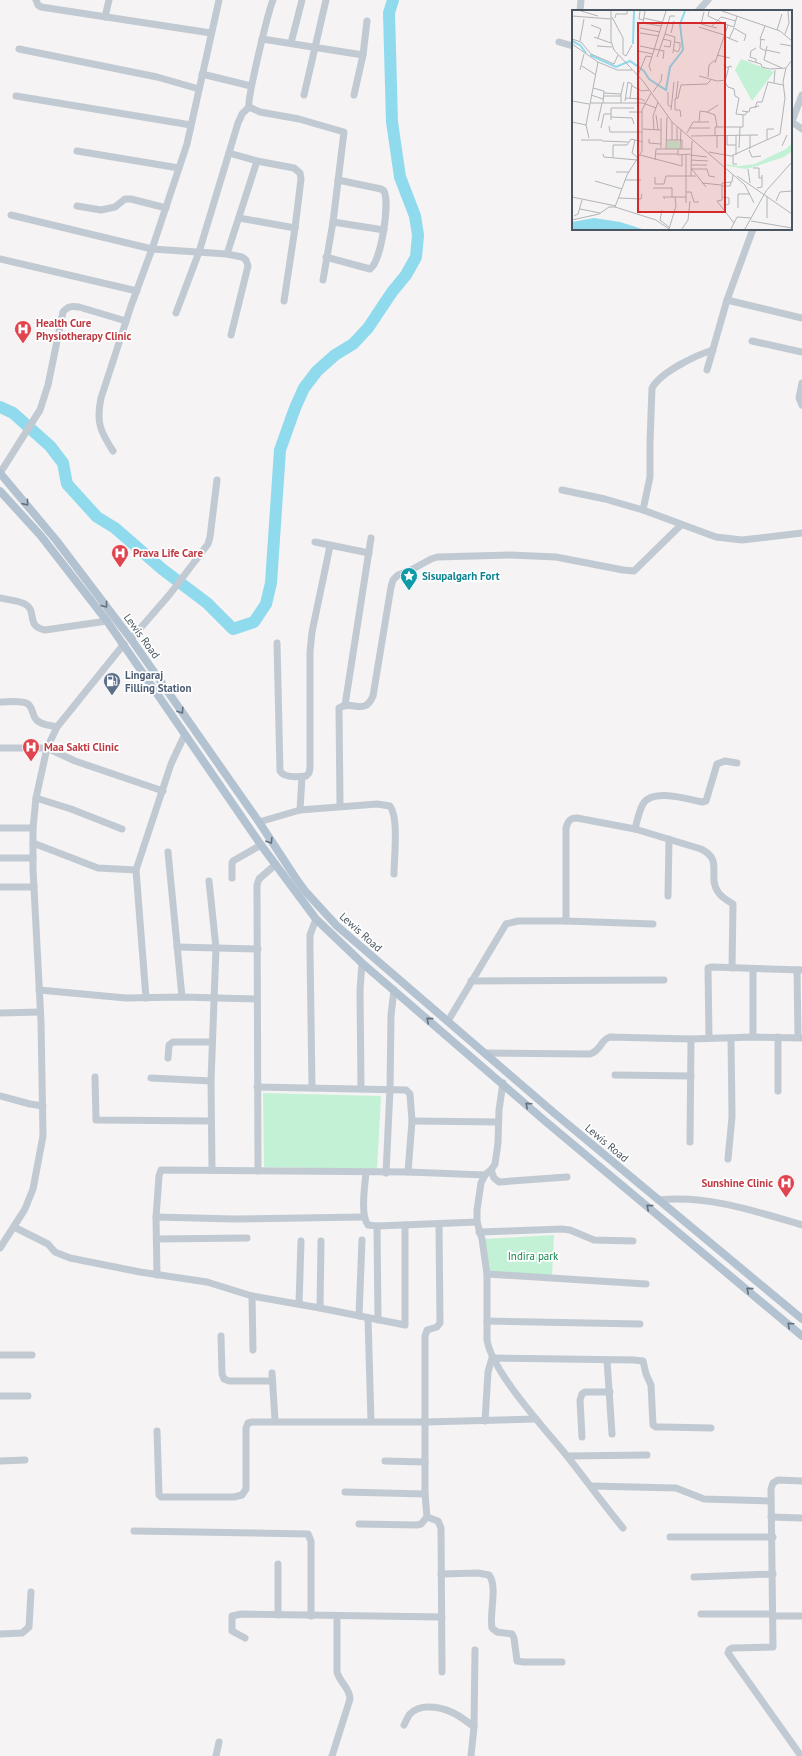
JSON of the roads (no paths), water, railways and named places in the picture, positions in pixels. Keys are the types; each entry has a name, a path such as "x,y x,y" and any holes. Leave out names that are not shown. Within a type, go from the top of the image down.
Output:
{"main road":[{"name":"Lewis Road","path":"0,473 56,540 132,639 305,891 337,926 553,1112 802,1319"},
{"name":"Lewis Road","path":"0,491 41,536 107,621 275,865 316,918 362,963 503,1083 545,1121 802,1336"},
{"path":"158,694 166,688"},
{"path":"545,1121 553,1112"},
{"path":"687,1239 694,1229"}],"street":[{"path":"36,0 38,5 41,7 211,33"},
{"path":"105,17 109,0"},
{"path":"113,451 99,425 98,412 101,398 179,168 191,125 219,0"},
{"path":"249,107 248,103 251,86 273,0"},
{"path":"291,43 302,0"},
{"path":"304,95 326,0"},
{"path":"580,10 582,0"},
{"path":"699,10 708,0"},
{"path":"354,95 363,55 367,21"},
{"path":"262,39 363,55"},
{"path":"559,42 572,46"},
{"path":"19,49 157,77 199,89"},
{"path":"202,74 251,86"},
{"path":"802,95 792,120 802,129"},
{"path":"16,96 191,125"},
{"path":"176,313 199,252 238,124 242,114 249,107"},
{"path":"249,107 260,112 298,119 344,132 333,222 323,280"},
{"path":"77,151 179,168"},
{"path":"229,153 257,161 298,169 300,173 301,179 295,228 284,302"},
{"path":"227,254 257,161"},
{"path":"326,257 370,269 374,264 384,230 386,198 384,191 381,189 338,180"},
{"path":"77,206 101,210 115,207 124,199 131,199 166,208"},
{"path":"11,215 152,249 227,254 242,257 248,263 231,335"},
{"path":"239,218 295,228"},
{"path":"333,222 384,230"},
{"path":"707,370 727,300 753,230"},
{"path":"0,258 137,291"},
{"path":"727,300 802,318"},
{"path":"0,473 40,410 48,385 63,312 66,308 72,306 79,307 126,321"},
{"path":"752,341 802,352"},
{"path":"643,510 650,477 652,388 656,382 671,371 701,353 713,350"},
{"path":"802,383 799,398 802,405"},
{"path":"132,639 194,564 208,544 217,480"},
{"path":"562,490 605,499 643,510 716,537 733,540 785,536 802,533"},
{"path":"340,806 338,708 345,705 363,707 371,702 391,587 393,580 398,575 437,557 511,555 556,557 634,571 681,525"},
{"path":"345,705 371,538"},
{"path":"315,542 368,552"},
{"path":"277,643 279,768 282,774 302,777 308,775 310,768 310,652 330,546"},
{"path":"0,598 25,604 29,607 34,626 38,629 45,630 107,621"},
{"path":"0,1248 25,1209 33,1189 42,1136 43,1106 40,990 33,858 33,828 36,798 47,748 57,727 124,644"},
{"path":"0,702 24,703 29,705 32,708 36,719 40,723 57,727"},
{"path":"146,998 136,870 162,791 185,734"},
{"path":"0,748 47,748 75,761 162,791"},
{"path":"635,828 643,804 647,800 658,795 702,802 706,801 717,764 725,761 737,763"},
{"path":"300,810 302,777"},
{"path":"36,798 122,828"},
{"path":"259,822 300,810 377,804 390,806 393,810 395,820 394,874"},
{"path":"566,921 566,828 568,822 577,818 635,828 701,849 708,852 712,857 718,892 733,904 732,968"},
{"path":"0,828 33,828"},
{"path":"668,896 669,839"},
{"path":"33,844 98,868 136,870"},
{"path":"232,878 233,861 261,845"},
{"path":"168,852 182,997"},
{"path":"0,858 33,858"},
{"path":"258,1171 256,1000 258,949 257,885 259,879 275,865"},
{"path":"209,881 216,948 211,1081 212,1170"},
{"path":"0,887 34,886"},
{"path":"312,1088 310,935 316,918"},
{"path":"448,1021 506,924 518,921 653,924"},
{"path":"177,948 258,949"},
{"path":"362,963 360,990 362,1089"},
{"path":"484,1053 590,1054 599,1049 603,1041 610,1037 691,1039 753,1037 800,1038 799,970 708,968 709,1038"},
{"path":"753,969 753,1037"},
{"path":"471,981 664,980"},
{"path":"40,990 112,997 182,997 256,1000"},
{"path":"386,1172 390,1089 391,1014 394,990"},
{"path":"0,1013 40,1012"},
{"path":"778,1037 778,1091"},
{"path":"728,1159 732,1117 731,1038"},
{"path":"690,1142 691,1039"},
{"path":"168,1058 169,1045 173,1042 212,1042"},
{"path":"615,1075 691,1076"},
{"path":"94,1077 96,1120 211,1121"},
{"path":"151,1078 211,1081"},
{"path":"503,1083 495,1164 485,1175 479,1192 477,1222 482,1238 487,1274 488,1349 492,1358 536,1419 623,1528"},
{"path":"257,1087 406,1090 410,1094 412,1121 408,1172"},
{"path":"0,1096 43,1106"},
{"path":"412,1121 498,1122"},
{"path":"157,1275 156,1217 159,1176 161,1170 408,1172 485,1175"},
{"path":"491,1170 496,1180 505,1183 567,1177"},
{"path":"366,1172 364,1217 368,1225 377,1226 477,1222"},
{"path":"658,1200 680,1198 742,1207 802,1226"},
{"path":"156,1217 234,1219 364,1217"},
{"path":"359,1524 417,1525 421,1524 427,1517 425,1494 425,1334 427,1330 439,1325 441,1319 439,1224"},
{"path":"14,1227 48,1244 54,1252 70,1258 157,1275 207,1282 252,1296 405,1325 405,1225"},
{"path":"377,1226 378,1320"},
{"path":"479,1232 562,1229 570,1230 594,1240 633,1242"},
{"path":"156,1238 248,1238"},
{"path":"359,1316 362,1240"},
{"path":"320,1308 321,1241"},
{"path":"299,1304 301,1242"},
{"path":"487,1274 646,1284"},
{"path":"252,1296 253,1350"},
{"path":"368,1318 371,1421"},
{"path":"487,1321 640,1324"},
{"path":"221,1336 222,1374 224,1379 229,1381 272,1381"},
{"path":"0,1355 32,1356"},
{"path":"485,1421 488,1372 492,1358"},
{"path":"492,1358 642,1361 651,1384 652,1421 656,1427 712,1428"},
{"path":"607,1360 612,1434"},
{"path":"272,1373 275,1420"},
{"path":"582,1436 580,1400 582,1394 585,1392 610,1392"},
{"path":"0,1396 28,1396"},
{"path":"157,1431 159,1496 234,1497 242,1495 246,1489 247,1425 252,1422 275,1420 425,1422 536,1419"},
{"path":"567,1456 647,1455"},
{"path":"0,1461 25,1460"},
{"path":"385,1461 425,1462"},
{"path":"802,1481 778,1480 773,1483 770,1501 773,1574 773,1647 772,1649 732,1648 728,1653 780,1728 802,1756"},
{"path":"591,1486 676,1488 704,1499 770,1501"},
{"path":"345,1492 425,1494"},
{"path":"427,1517 435,1519 440,1524 442,1672"},
{"path":"771,1517 802,1518"},
{"path":"134,1530 308,1534 311,1541 311,1616"},
{"path":"670,1537 772,1537"},
{"path":"278,1564 278,1615"},
{"path":"441,1574 478,1573 489,1575 492,1579 493,1587 492,1628 497,1632 512,1634 514,1638 517,1661 562,1662"},
{"path":"694,1577 773,1574"},
{"path":"0,1634 22,1633 29,1627 31,1592"},
{"path":"246,1638 232,1631 232,1616 241,1614 442,1617"},
{"path":"701,1614 802,1616"},
{"path":"332,1756 350,1699 348,1689 339,1678 337,1672 336,1616"},
{"path":"471,1756 474,1727 475,1650"},
{"path":"404,1725 410,1714 416,1709 438,1707 448,1709 474,1727"},
{"path":"216,1756 219,1742"}],"waterway":[{"path":"0,407 13,413 50,446 63,463 67,484 97,517 115,528 162,569 207,603 233,629 254,622 266,604 271,583 280,450 295,408 304,388 317,371 335,355 353,344 368,328 392,292 406,275 416,257 418,235 415,216 400,177 392,122 389,13 393,0"}],"place":[{"name":"Health Cure Physiotherapy Clinic","path":"23,344"},
{"name":"Prava Life Care","path":"120,568"},
{"name":"Sisupalgarh Fort","path":"409,591"},
{"name":"Lingaraj Filling Station","path":"112,696"},
{"name":"Maa Sakti Clinic","path":"31,762"},
{"name":"Sunshine Clinic","path":"786,1198"}],"park label":[{"name":"Indira park","path":"533,1256"}]}
